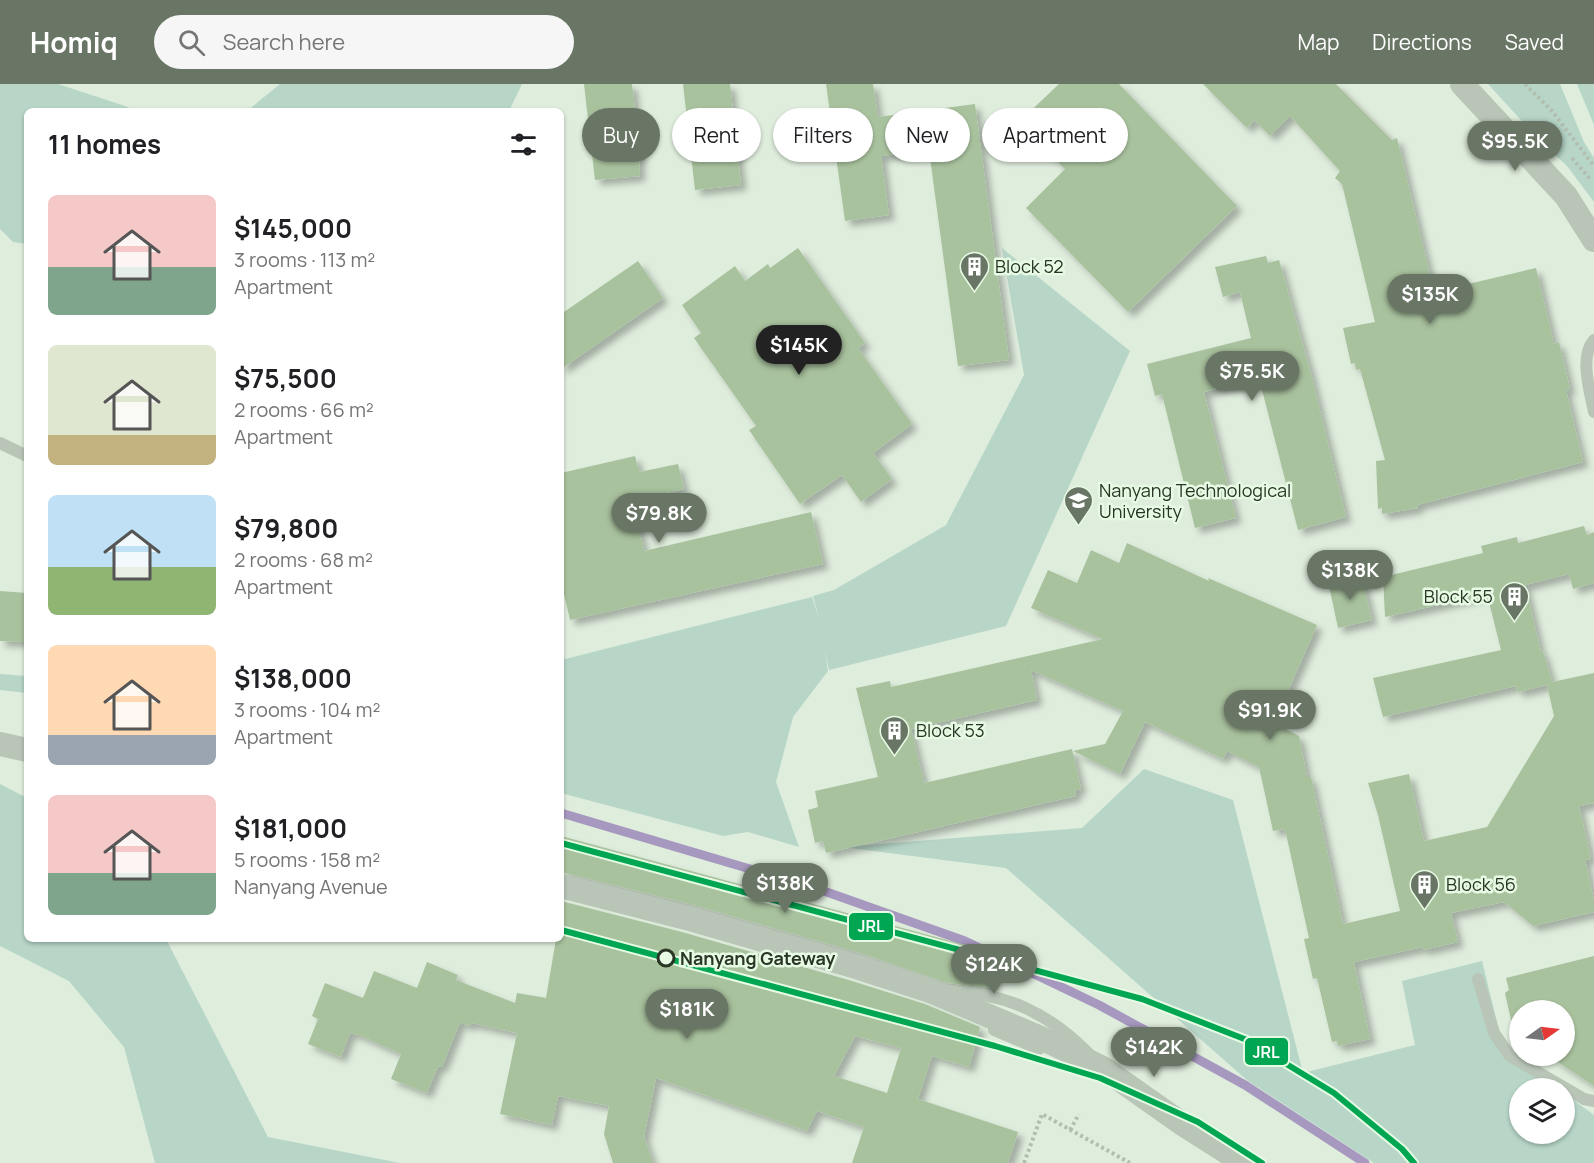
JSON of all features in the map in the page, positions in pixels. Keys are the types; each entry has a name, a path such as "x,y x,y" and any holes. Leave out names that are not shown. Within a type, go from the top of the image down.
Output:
{"street":[{"path":"1462,84 1566,196 1594,240"},
{"path":"0,744 24,749"},
{"path":"564,887 686,918 930,991 1041,1038 1102,1068 1244,1163"}],"lane":[{"path":"1594,340 1588,346 1586,365 1594,412"},
{"path":"0,443 24,455"},
{"path":"1478,979 1494,1034 1510,1056 1584,1099 1594,1101"}],"path":[{"path":"1525,84 1552,111 1594,166"},
{"path":"1024,1163 1042,1114 1130,1163"},
{"path":"1070,1130 1079,1114"}],"green space":[{"path":"0,84 58,84 129,108 24,108 24,244 13,242 0,229"},
{"path":"280,84 522,84 510,108 251,108"},
{"path":"1488,84 1560,84 1584,142 1594,158 1594,202 1567,166 1541,142"},
{"path":"1577,84 1594,84 1594,125"},
{"path":"1002,248 1130,351 1006,626 829,670 825,651 828,671 793,717 776,782 799,847 748,832 723,836 564,794 564,659 812,597 819,619 813,596 834,590 946,525 1024,375"},
{"path":"0,674 24,676 24,693 0,690"},
{"path":"1144,769 1233,800 1303,1073 1415,1045 1402,981 1482,961 1504,1051 1509,1055 1509,1066 1525,1066 1542,1078 1509,1078 1509,1144 1575,1144 1575,1101 1594,1115 1594,1163 1374,1163 1248,1081 1006,868 842,847 1082,828"},
{"path":"0,784 24,796 24,942 168,942 268,1137 400,1163 155,1163 124,1047 69,981 0,946"}],"building":[{"path":"584,84 632,84 635,108 587,108"},
{"path":"683,84 730,84 733,108 686,108"},
{"name":"Block 52","path":"826,84 873,84 878,117 885,116 885,156 881,156 889,215 845,221 837,162 873,162 873,108 829,108"},
{"path":"1059,84 1119,84 1237,206 1128,312 1026,208 1065,169 1058,162 1128,162 1128,108 1034,108"},
{"path":"1203,84 1336,84 1392,140 1397,138 1434,292 1536,268 1554,344 1559,342 1570,389 1566,390 1583,462 1417,505 1418,508 1382,514 1382,508 1378,509 1376,461 1385,460 1360,369 1356,370 1355,363 1351,364 1343,328 1375,322 1342,184 1335,178 1340,171 1290,116 1270,136 1254,120 1247,128"},
{"name":"Block 52","path":"975,104 1009,360 958,366 931,162 970,162 970,108 945,108"},
{"path":"593,162 639,162 640,176 595,180"},
{"path":"692,162 738,162 741,185 695,190"},
{"path":"798,248 865,343 858,348 912,424 873,453 892,479 861,502 842,475 800,504 749,430 756,426 694,338 701,333 682,305 735,266 745,281 768,264 770,268"},
{"path":"1266,256 1268,263 1279,260 1311,374 1346,517 1298,530 1259,378 1204,392 1236,518 1195,528 1162,394 1155,396 1147,364 1251,338 1240,292 1223,297 1215,267"},
{"path":"638,261 663,298 564,367 564,312"},
{"path":"635,456 639,472 678,464 684,489 633,500 644,551 811,512 823,564 570,620 564,594 564,472"},
{"path":"1584,526 1587,535 1594,532 1594,583 1573,589 1569,574 1525,585 1541,652 1543,651 1552,682 1594,673 1594,803 1579,806 1591,859 1585,860 1594,901 1594,912 1533,926 1504,902 1451,913 1458,942 1354,962 1370,1039 1338,1046 1337,1041 1332,1042 1317,978 1313,979 1304,939 1309,938 1285,829 1273,831 1259,767 1227,751 1223,759 1145,722 1120,774 1073,751 1105,744 1123,711 1031,670 1037,700 911,729 924,783 1072,749 1081,789 1075,790 1076,796 826,853 823,841 815,843 808,810 818,807 815,791 878,777 856,688 890,681 891,687 1103,639 1031,608 1048,570 1077,583 1091,550 1119,563 1127,543 1209,581 1208,578 1317,625 1274,723 1299,736 1307,777 1311,777 1343,924 1400,911 1378,815 1368,783 1409,774 1424,841 1487,827 1554,716 1547,685 1518,692 1516,686 1383,717 1373,678 1501,650 1487,594 1385,617 1383,577 1483,553 1481,546 1517,537 1518,543"},
{"path":"1361,574 1372,620 1338,628 1328,581"},
{"path":"0,591 24,593 24,642 0,641"},
{"path":"564,837 999,954 990,988 947,983 860,953 690,904 564,873"},
{"path":"564,902 682,932 925,1004 980,1027 969,1067 932,1056 918,1099 1018,1132 1008,1163 852,1163 864,1127 817,1111 807,1131 656,1078 644,1137 653,1163 613,1163 604,1134 609,1106 558,1096 552,1125 500,1114 517,1033 471,1023 469,1026 460,1022 442,1067 438,1066 427,1093 391,1079 401,1054 359,1035 350,1033 341,1057 308,1044 318,1019 312,1016 325,983 363,998 374,971 417,988 427,962 458,975 456,980 515,1003 517,993 546,998 555,942 564,942","holes":["855,1036 901,1048 887,1093 834,1076"]},
{"path":"1594,956 1594,1086 1564,1066 1575,1066 1575,1000 1509,1000 1509,1011 1505,993 1509,990 1506,978"}],"waterway":[{"path":"564,814 821,890 965,941 1099,1005 1245,1085 1365,1163"}],"transit line":[{"name":"JRL","path":"564,844 1142,999 1247,1040 1334,1093 1402,1149 1414,1163"},
{"name":"JRL","path":"564,931 995,1046 1100,1078 1198,1122 1262,1163"}],"place":[{"name":"Block 52","path":"974,292"},
{"name":"Nanyang Technological University","path":"1078,526"},
{"name":"Block 55","path":"1514,622"},
{"name":"Block 53","path":"895,756"},
{"name":"Block 56","path":"1425,910"},
{"name":"Nanyang Gateway","path":"666,958"}]}
